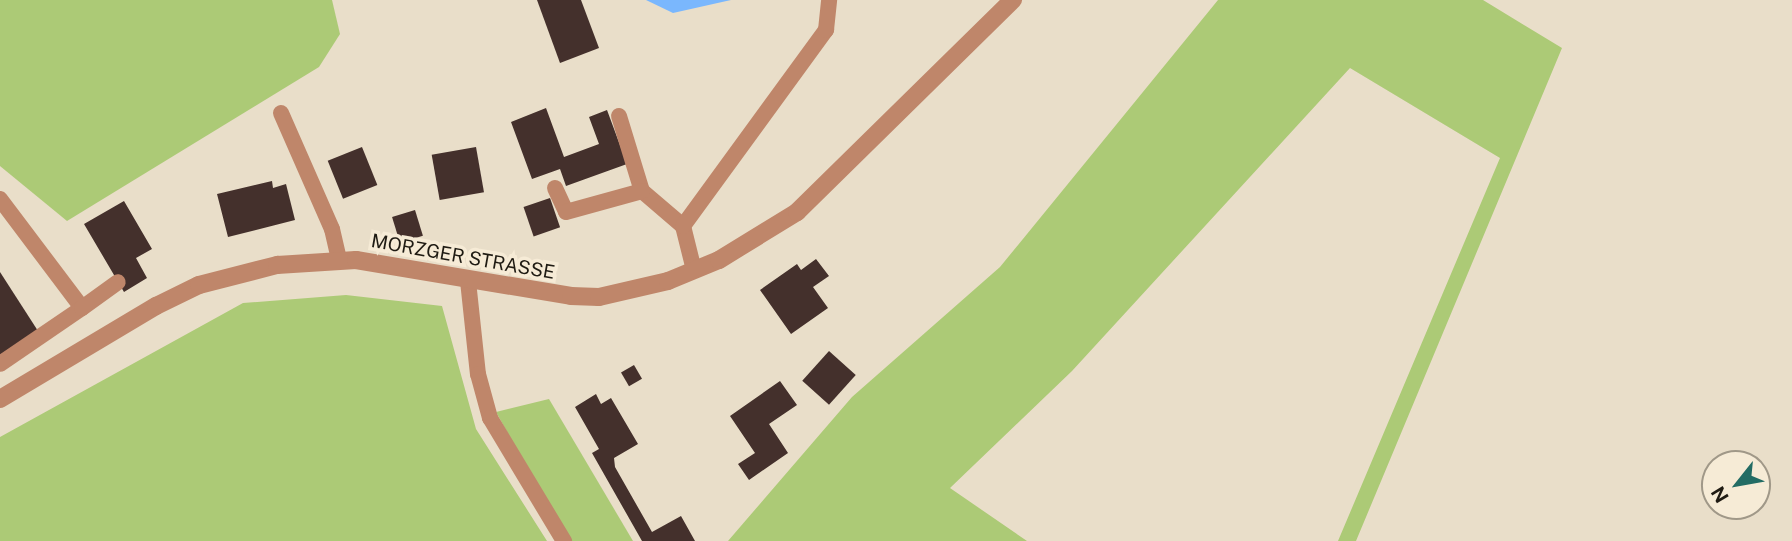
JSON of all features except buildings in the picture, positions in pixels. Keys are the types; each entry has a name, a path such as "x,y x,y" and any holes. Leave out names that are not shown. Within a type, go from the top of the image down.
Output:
{"street":[{"name":"MORZGER STRASSE","path":"0,399 199,285 277,265 339,260 529,294 599,298 694,270 797,212 1013,0"}],"lane":[{"path":"683,226 826,30 829,0"},
{"path":"281,113 332,229 339,260"},
{"path":"619,116 642,191 683,226 694,270"},
{"path":"555,188 566,212 642,191"},
{"path":"0,199 82,309"},
{"path":"468,281 478,374 490,418 564,541"},
{"path":"0,364 118,282"}],"green space":[{"path":"0,0 332,0 340,34 319,67 67,221 0,166"},
{"path":"1218,0 1483,0 1562,48 1356,541 1338,541 1500,158 1350,68 1072,371 950,488 1027,541 728,541 852,397 1000,267"},
{"path":"346,295 442,306 476,429 547,541 0,541 0,437 243,303"},
{"path":"549,399 633,541 569,541 556,520 496,412"}],"water":[{"path":"646,0 731,0 673,13"}]}
